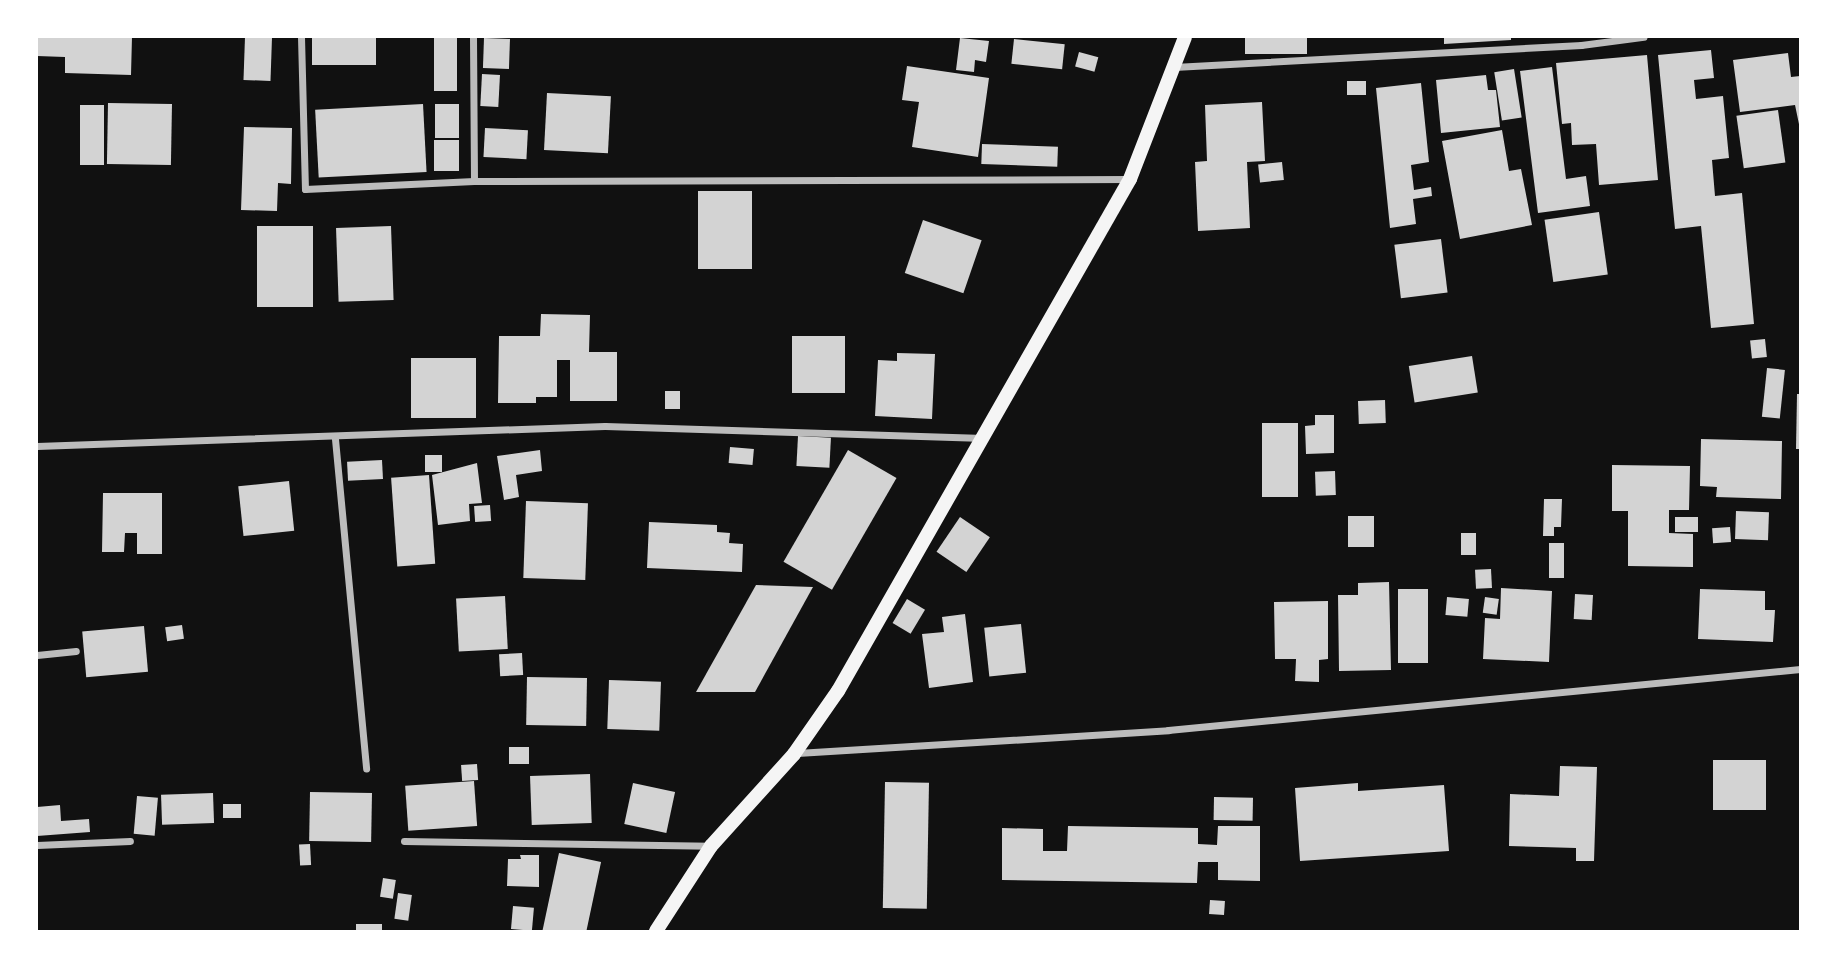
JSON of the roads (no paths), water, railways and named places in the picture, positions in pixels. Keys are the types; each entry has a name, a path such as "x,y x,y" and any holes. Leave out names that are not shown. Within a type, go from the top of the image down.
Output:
{"main road":[{"path":"656,931 710,846 794,754 838,691 1130,179 1185,37"}],"street":[{"path":"301,37 305,189 474,181 1130,179"},
{"path":"473,37 474,181"},
{"path":"1174,67 1581,45 1643,37"},
{"path":"37,446 335,439 605,426 984,438"},
{"path":"335,439 366,769"},
{"path":"37,655 76,651"},
{"path":"794,754 1168,730 1800,669"},
{"path":"37,845 130,841"},
{"path":"404,841 710,846"}]}
